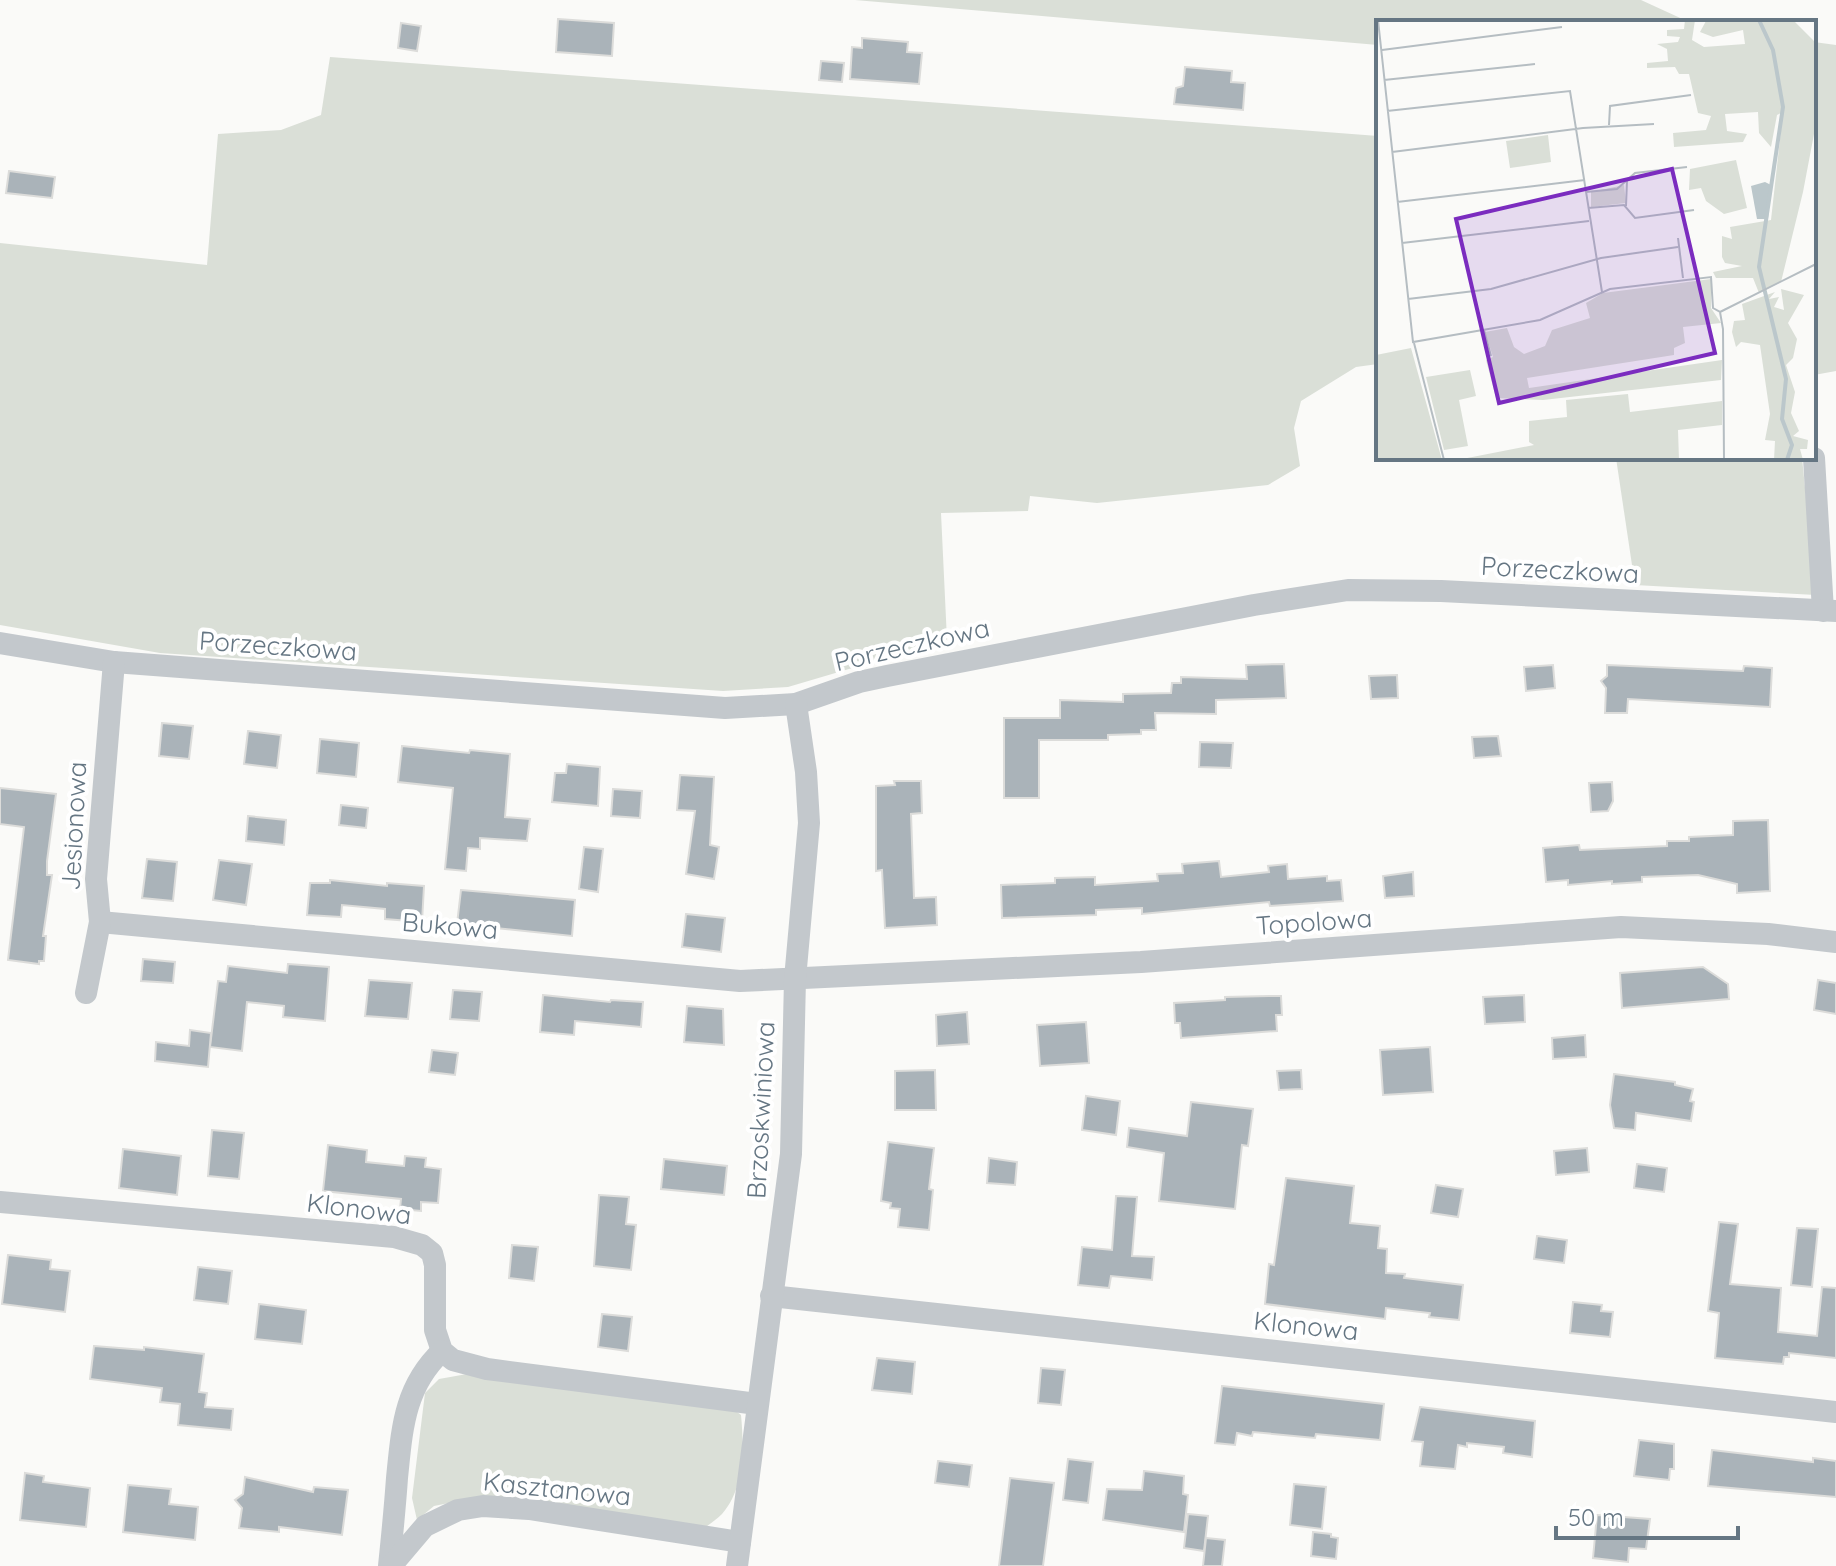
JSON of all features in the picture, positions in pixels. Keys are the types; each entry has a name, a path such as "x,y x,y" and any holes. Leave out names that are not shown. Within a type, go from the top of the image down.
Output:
{"street":[{"path":"1814,460 1830,611"},
{"name":"Porzeczkowa","path":"0,643 114,662 725,708 796,704 859,682 887,676 1254,605 1348,590 1441,591 1830,611"},
{"name":"Jesionowa","path":"86,993 100,922 96,879 114,662"},
{"name":"Brzoskwiniowa","path":"737,1566 791,1154 795,979 809,823 806,772 796,704"},
{"name":"Bukowa","path":"100,922 740,981 795,979"},
{"name":"Topolowa","path":"795,979 1141,962 1621,927 1768,934 1836,942"},
{"name":"Klonowa","path":"0,1202 394,1237 422,1245 432,1253 435,1265 435,1330 442,1351"},
{"name":"Klonowa","path":"771,1296 1836,1412"},
{"path":"390,1566 403,1421 412,1394 428,1364 442,1351 453,1360 487,1369 757,1404"},
{"name":"Kasztanowa","path":"390,1566 425,1526 458,1510 483,1506 529,1509 740,1542"}],"shaded area":[{"path":"855,0 1641,0 1685,20 1376,20 1376,45"},
{"path":"1816,42 1836,45 1836,371 1816,375"},
{"path":"330,57 1376,136 1376,364 1356,367 1301,401 1294,428 1300,466 1268,485 1097,503 1030,496 1028,511 941,513 947,640 788,687 723,691 160,653 0,625 0,243 207,265 218,134 281,130 321,115"},
{"path":"1616,460 1802,460 1816,595 1635,585"},
{"path":"467,1374 731,1407 741,1415 742,1454 739,1480 730,1504 702,1530 464,1500 434,1506 417,1520 412,1498 425,1393 439,1379"}],"building":[{"path":"558,19 614,23 612,56 556,52"},
{"path":"401,23 421,26 417,51 398,48"},
{"path":"862,38 908,42 907,52 922,53 919,84 850,79 852,47 862,48"},
{"path":"821,61 844,63 842,82 819,80"},
{"path":"1185,67 1232,71 1231,82 1245,83 1243,110 1174,104 1176,88 1183,86"},
{"path":"9,171 55,177 52,198 6,193"},
{"path":"1284,664 1286,698 1216,700 1216,714 1155,713 1156,730 1141,730 1141,734 1108,735 1108,740 1039,740 1039,798 1004,798 1004,718 1060,718 1060,700 1123,702 1123,694 1171,693 1172,683 1181,683 1181,677 1247,679 1246,665"},
{"path":"1553,665 1555,688 1526,691 1524,667"},
{"path":"1607,665 1743,671 1744,666 1772,668 1770,707 1628,699 1627,713 1605,713 1606,688 1601,681 1607,676"},
{"path":"1397,675 1398,698 1371,699 1369,676"},
{"path":"162,723 193,726 189,759 159,756"},
{"path":"248,731 281,735 277,768 244,764"},
{"path":"1498,736 1501,756 1474,758 1472,737"},
{"path":"320,739 359,743 356,777 317,773"},
{"path":"1200,742 1233,743 1231,768 1199,767"},
{"path":"402,746 510,754 505,817 530,819 527,841 480,838 480,849 468,848 466,871 445,869 453,788 398,782"},
{"path":"567,764 600,767 598,806 552,802 555,773 566,773"},
{"path":"680,775 714,777 710,845 719,847 714,879 686,874 695,811 677,810"},
{"path":"894,781 921,781 922,813 911,814 914,898 936,897 937,925 885,928 882,870 876,871 876,786 895,785"},
{"path":"1612,782 1613,801 1608,811 1591,812 1589,783"},
{"path":"0,788 56,794 47,861 47,875 52,875 43,936 46,936 44,961 39,961 39,964 8,960 24,827 0,824"},
{"path":"613,789 642,791 640,818 611,816"},
{"path":"341,805 368,808 366,828 339,825"},
{"path":"248,816 286,820 284,845 246,841"},
{"path":"1768,820 1770,891 1737,893 1737,884 1698,875 1642,877 1642,882 1612,884 1612,881 1568,885 1568,880 1546,882 1543,848 1579,845 1580,850 1667,846 1667,841 1689,841 1689,837 1733,835 1733,821"},
{"path":"584,847 603,849 598,892 579,889"},
{"path":"147,859 177,862 173,901 142,898"},
{"path":"219,860 252,864 246,905 213,900"},
{"path":"1219,861 1221,877 1269,872 1268,866 1287,864 1288,879 1327,876 1327,881 1341,880 1343,901 1270,906 1269,902 1142,914 1142,908 1096,910 1096,915 1002,918 1001,885 1055,883 1055,878 1095,877 1095,885 1158,881 1157,874 1183,873 1182,864"},
{"path":"1413,872 1414,896 1385,898 1383,876"},
{"path":"330,880 424,886 422,922 385,919 385,909 342,905 341,917 307,915 310,883 330,883"},
{"path":"461,890 575,900 572,936 457,924"},
{"path":"686,914 725,918 721,952 682,947"},
{"path":"143,959 175,962 173,983 141,981"},
{"path":"288,964 329,967 325,1021 283,1017 284,1006 247,1002 242,1051 210,1047 218,981 226,982 228,966 287,973"},
{"path":"1703,967 1728,984 1729,999 1622,1008 1620,973"},
{"path":"369,980 412,983 408,1019 365,1016"},
{"path":"1818,980 1836,983 1836,1014 1814,1010"},
{"path":"453,990 482,992 479,1021 450,1019"},
{"path":"543,995 643,1002 641,1027 575,1021 574,1035 540,1032"},
{"path":"1524,995 1525,1022 1485,1024 1483,997"},
{"path":"1281,996 1282,1015 1276,1015 1277,1031 1181,1038 1180,1023 1175,1023 1174,1003 1225,1000 1225,997"},
{"path":"687,1006 723,1009 724,1045 684,1042"},
{"path":"967,1012 969,1044 937,1046 936,1015"},
{"path":"1086,1022 1089,1063 1040,1066 1037,1025"},
{"path":"190,1030 211,1033 208,1067 155,1061 156,1042 189,1046"},
{"path":"1585,1035 1586,1057 1553,1059 1552,1038"},
{"path":"1430,1047 1433,1092 1383,1095 1380,1050"},
{"path":"432,1050 458,1053 455,1075 429,1072"},
{"path":"935,1070 936,1110 895,1110 895,1071"},
{"path":"1301,1070 1302,1089 1279,1090 1277,1071"},
{"path":"1614,1074 1675,1082 1675,1085 1693,1089 1691,1121 1636,1113 1635,1130 1614,1128 1610,1105"},
{"path":"1086,1096 1120,1101 1116,1135 1082,1130"},
{"path":"1191,1102 1253,1109 1248,1146 1242,1145 1235,1209 1159,1201 1164,1153 1127,1147 1129,1128 1187,1136"},
{"path":"212,1130 244,1133 239,1179 208,1176"},
{"path":"888,1142 934,1148 929,1189 933,1190 929,1230 898,1227 900,1209 890,1208 891,1203 881,1201"},
{"path":"328,1145 367,1150 366,1162 404,1166 405,1156 426,1158 425,1167 441,1169 438,1203 421,1202 421,1211 400,1209 401,1199 323,1191"},
{"path":"1587,1148 1589,1172 1556,1175 1554,1151"},
{"path":"123,1149 181,1156 177,1195 119,1188"},
{"path":"989,1158 1017,1162 1015,1185 987,1183"},
{"path":"664,1159 727,1166 724,1195 661,1189"},
{"path":"1637,1164 1667,1168 1664,1192 1634,1188"},
{"path":"1286,1178 1354,1186 1350,1223 1380,1226 1378,1248 1387,1249 1386,1273 1463,1285 1459,1320 1386,1308 1385,1319 1265,1304 1269,1264 1274,1265"},
{"path":"1436,1185 1463,1189 1458,1217 1431,1213"},
{"path":"599,1195 629,1197 626,1224 636,1225 631,1270 594,1266"},
{"path":"1116,1196 1137,1197 1132,1256 1154,1257 1152,1280 1111,1276 1109,1288 1078,1285 1082,1247 1112,1250"},
{"path":"1719,1222 1738,1224 1730,1284 1781,1288 1778,1332 1817,1336 1822,1287 1836,1288 1836,1358 1789,1353 1789,1357 1784,1357 1783,1364 1715,1358 1719,1313 1708,1311"},
{"path":"1797,1228 1818,1229 1812,1287 1791,1285"},
{"path":"1537,1236 1567,1240 1564,1263 1534,1259"},
{"path":"512,1245 538,1247 534,1281 509,1278"},
{"path":"8,1255 51,1260 50,1269 70,1271 65,1312 2,1304"},
{"path":"198,1267 232,1271 228,1304 194,1300"},
{"path":"1573,1302 1602,1305 1601,1311 1613,1312 1610,1337 1570,1333"},
{"path":"259,1304 306,1310 302,1344 255,1339"},
{"path":"602,1314 632,1317 628,1351 598,1347"},
{"path":"94,1346 144,1350 144,1347 204,1354 199,1392 207,1393 205,1407 233,1409 231,1430 178,1425 180,1404 160,1402 162,1388 90,1379"},
{"path":"877,1358 915,1362 912,1394 872,1390"},
{"path":"1041,1368 1065,1370 1061,1405 1038,1403"},
{"path":"1222,1386 1384,1404 1380,1440 1253,1432 1252,1436 1237,1433 1235,1445 1215,1443"},
{"path":"1420,1407 1535,1421 1532,1457 1503,1453 1504,1447 1467,1443 1467,1447 1458,1445 1455,1469 1420,1466 1423,1442 1412,1441"},
{"path":"1639,1440 1674,1444 1674,1469 1670,1469 1669,1480 1634,1476"},
{"path":"1712,1450 1813,1462 1813,1458 1836,1461 1836,1497 1708,1486"},
{"path":"1068,1459 1093,1462 1088,1503 1063,1500"},
{"path":"938,1461 972,1465 969,1487 935,1483"},
{"path":"1144,1471 1184,1476 1183,1494 1188,1495 1184,1532 1103,1520 1107,1489 1142,1490"},
{"path":"25,1473 44,1476 43,1482 90,1488 86,1527 20,1520"},
{"path":"245,1477 313,1492 314,1487 348,1490 342,1535 279,1527 279,1532 239,1528 242,1508 235,1500 243,1494"},
{"path":"1010,1478 1054,1483 1043,1566 999,1566"},
{"path":"1294,1484 1326,1487 1322,1529 1290,1525"},
{"path":"128,1485 171,1489 169,1504 198,1507 195,1540 123,1532"},
{"path":"1188,1514 1208,1516 1204,1551 1184,1548"},
{"path":"1597,1515 1650,1519 1646,1549 1629,1548 1628,1562 1593,1558"},
{"path":"1313,1532 1338,1538 1336,1559 1311,1556"},
{"path":"1206,1538 1225,1540 1222,1566 1203,1566"}]}
